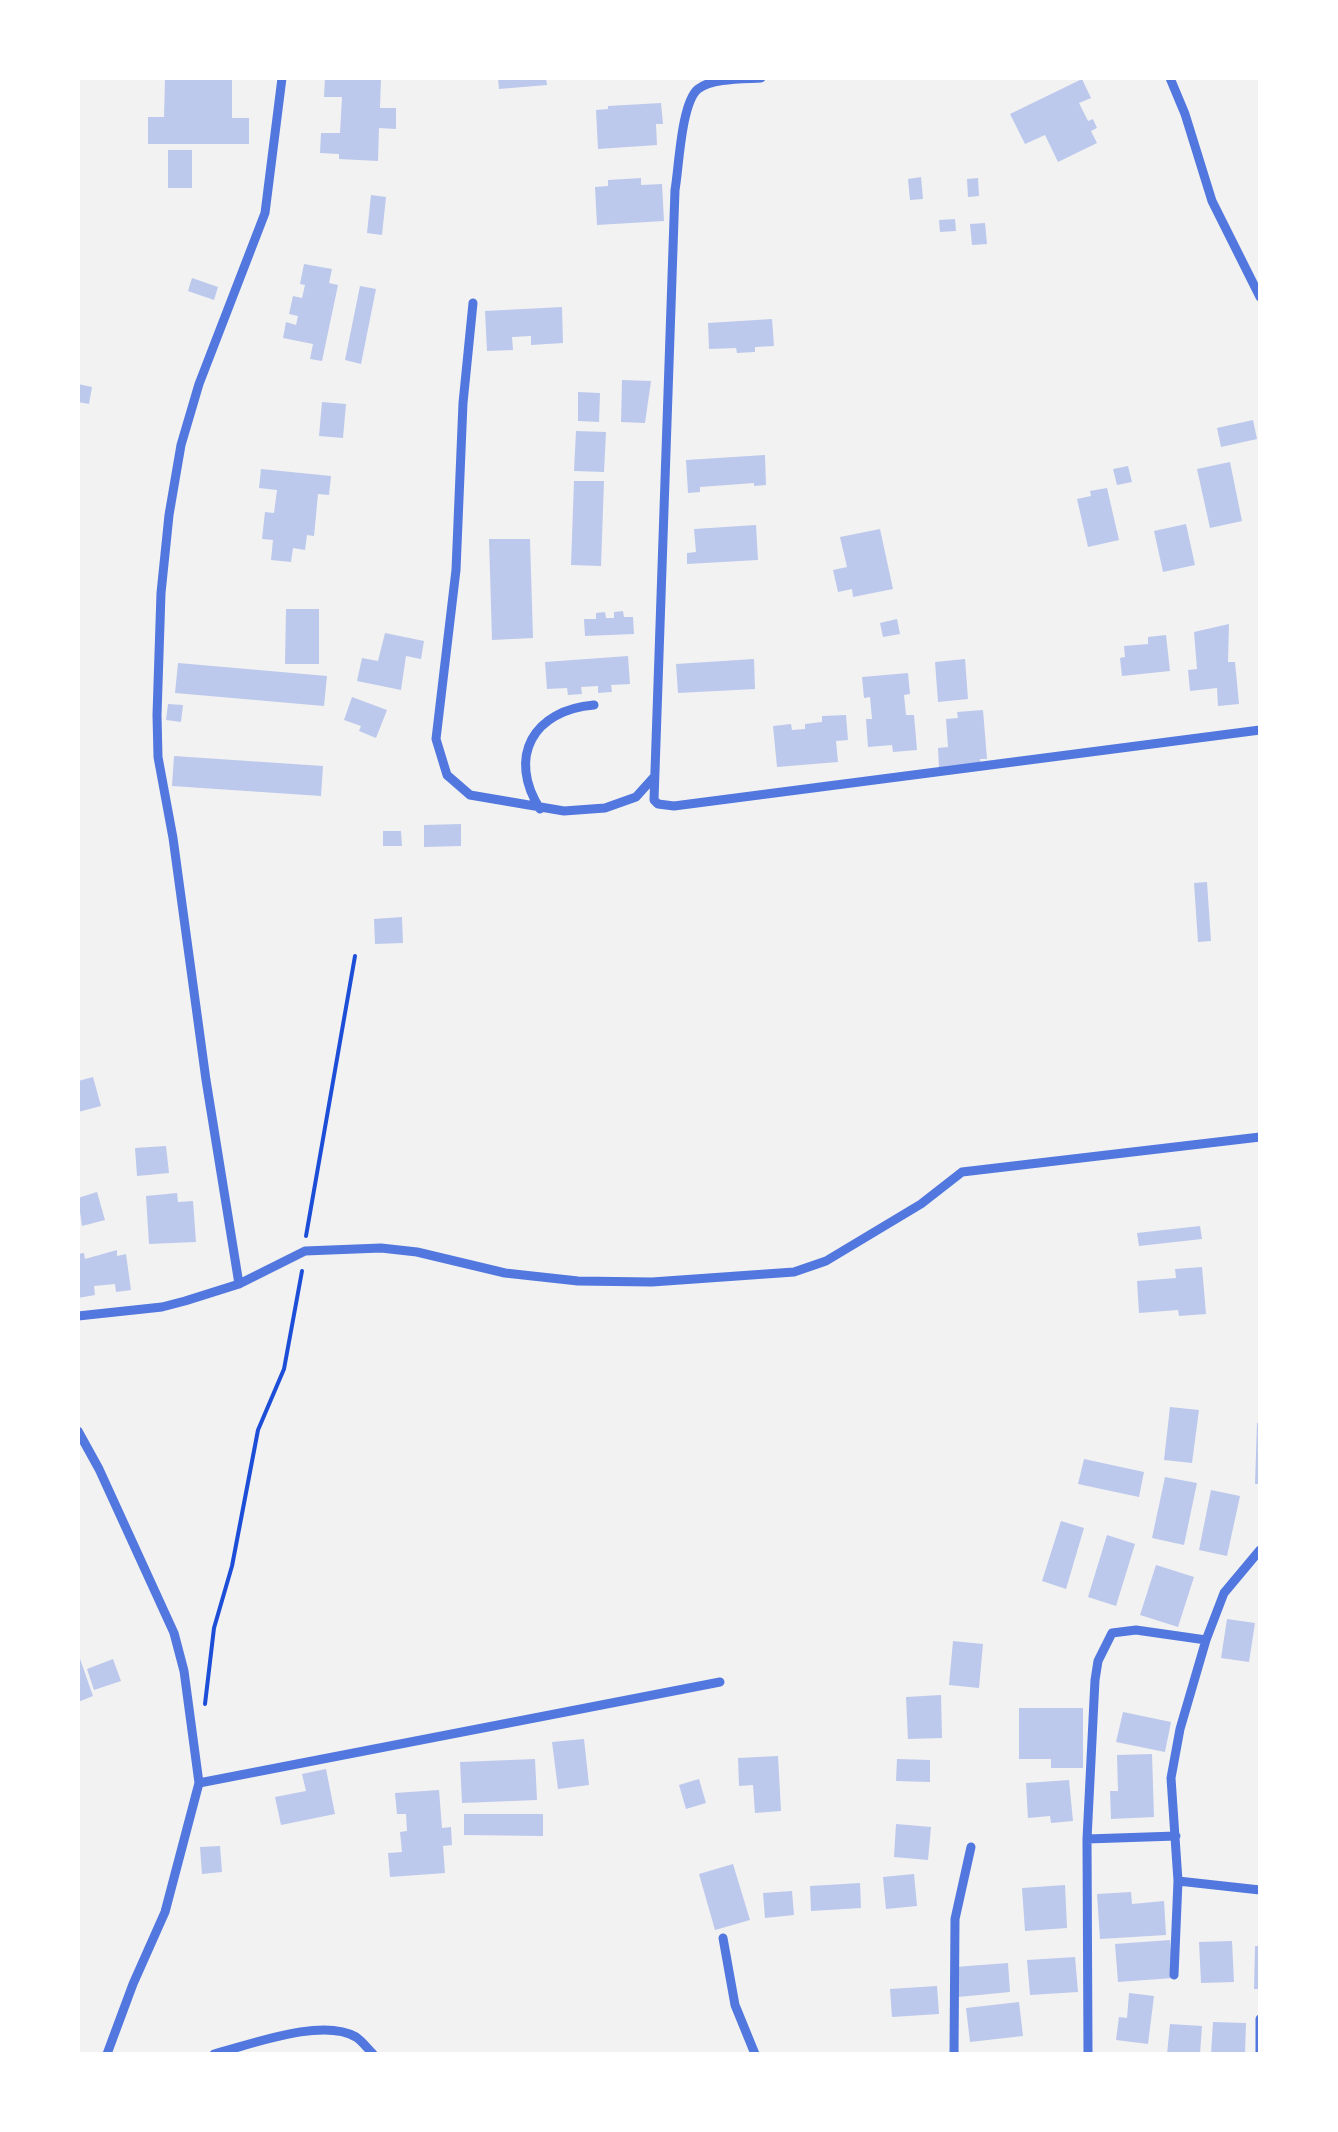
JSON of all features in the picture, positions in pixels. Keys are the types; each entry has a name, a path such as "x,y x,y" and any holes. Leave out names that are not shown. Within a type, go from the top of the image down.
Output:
{"street":[{"path":"239,1284 158,757 156,714 161,592 181,445 199,384 264,213 282,78"},
{"path":"761,78 699,88 688,102 675,190 654,800 674,806 1260,730"},
{"path":"1170,78 1212,200 1260,297"},
{"path":"473,303 462,402 456,570 436,739 447,775 470,795 540,809 605,808 636,797 654,777"},
{"path":"540,809 526,780 527,749 537,730 553,716 572,707 594,705"},
{"path":"78,1316 162,1307 239,1284 305,1251 399,1250 505,1273 578,1280 652,1282 794,1272 826,1262 921,1204 962,1172 1260,1137"},
{"path":"78,1431 100,1470 174,1633 184,1671 199,1783 165,1912 107,2054"},
{"path":"1174,1975 1178,1881 1172,1778 1180,1729 1224,1593 1260,1550"},
{"path":"1088,2054 1086,1839 1098,1661 1112,1633 1136,1630 1206,1640"},
{"path":"199,1783 720,1682"},
{"path":"1086,1839 1176,1836"},
{"path":"954,2054 956,1919 971,1847"},
{"path":"1178,1881 1260,1890"},
{"path":"723,1938 734,2004 755,2054"},
{"path":"1260,2020 1260,2054"},
{"path":"214,2054 328,2029 356,2037 373,2054"}],"path":[{"path":"206,1702 214,1628 232,1566 258,1430 284,1369 355,956"}],"building":[{"path":"165,78 232,78 232,118 249,118 249,144 148,144 148,117 164,117"},
{"path":"325,78 381,78 380,108 396,108 396,129 379,128 378,161 339,159 339,154 320,153 321,133 340,133 342,97 324,97"},
{"path":"498,78 546,78 547,85 499,89"},
{"path":"1082,79 1091,98 1079,103 1088,121 1093,119 1097,128 1091,131 1097,143 1058,162 1045,135 1025,144 1010,114"},
{"path":"661,103 663,124 656,124 657,145 598,149 596,110"},
{"path":"168,150 192,150 192,188 168,188"},
{"path":"921,177 923,199 910,200 908,179"},
{"path":"641,178 641,185 662,184 664,221 597,225 595,187 608,186 608,180"},
{"path":"978,178 979,196 968,197 967,179"},
{"path":"371,195 386,197 382,235 367,233"},
{"path":"955,219 956,231 940,232 939,220"},
{"path":"985,223 987,244 972,245 970,224"},
{"path":"304,264 332,269 329,283 338,285 322,361 310,359 313,344 283,338 286,322 296,325 298,316 289,314 293,296 302,298"},
{"path":"192,278 218,287 214,300 188,291"},
{"path":"360,286 376,289 361,364 345,360"},
{"path":"562,307 563,343 531,345 531,336 512,337 513,350 487,351 485,311"},
{"path":"772,319 774,346 737,353 736,348 709,349 708,323"},
{"path":"622,380 651,381 645,423 621,422"},
{"path":"78,384 92,387 89,404 78,402"},
{"path":"578,392 600,393 599,422 578,421"},
{"path":"322,402 346,404 343,438 319,436"},
{"path":"1253,420 1257,439 1221,447 1217,428"},
{"path":"576,431 606,432 604,472 574,471"},
{"path":"765,455 766,485 700,487 700,492 688,493 686,460"},
{"path":"1230,462 1242,521 1210,528 1197,469"},
{"path":"1128,466 1132,482 1117,485 1113,469"},
{"path":"261,469 331,476 329,495 318,494 314,536 307,535 305,550 293,548 291,562 271,560 273,540 262,539 265,512 274,513 277,490 259,488"},
{"path":"574,481 604,481 601,566 571,565"},
{"path":"1107,488 1119,540 1088,547 1077,499 1091,496 1090,491"},
{"path":"1186,524 1195,565 1163,572 1154,531"},
{"path":"756,525 758,560 687,564 687,553 696,552 694,529"},
{"path":"880,529 893,589 853,597 852,589 838,592 833,570 847,567 840,537"},
{"path":"489,539 530,539 533,638 492,640"},
{"path":"286,609 319,609 319,664 285,664"},
{"path":"623,611 624,617 633,617 634,634 585,636 584,619 596,619 596,613 605,612 606,618 614,618 614,612"},
{"path":"897,619 900,634 883,637 880,623"},
{"path":"1229,624 1228,662 1235,662 1239,704 1218,706 1217,688 1190,691 1188,670 1197,669 1194,632"},
{"path":"385,633 424,641 421,659 406,656 401,690 357,681 362,658 378,661"},
{"path":"1166,635 1170,671 1122,676 1120,658 1125,657 1124,646 1148,644 1148,637"},
{"path":"628,656 630,684 611,685 612,692 598,693 598,686 581,687 582,694 568,695 567,688 547,689 545,662"},
{"path":"754,659 755,689 678,693 676,664"},
{"path":"965,659 968,699 938,702 935,662"},
{"path":"178,663 327,676 324,706 175,693"},
{"path":"908,673 906,715 914,715 917,750 893,752 892,745 868,747 866,719 872,719 870,697 864,698 862,677"},
{"path":"352,697 387,710 376,738 359,731 361,726 344,720"},
{"path":"168,704 183,705 181,722 166,720"},
{"path":"983,710 987,759 980,759 981,764 939,768 938,748 948,747 946,719 958,718 957,712"},
{"path":"846,715 848,740 836,741 838,762 777,767 773,726 791,724 792,730 805,729 805,724 822,722 822,716"},
{"path":"174,756 323,766 321,796 172,786"},
{"path":"461,824 461,846 424,847 424,825"},
{"path":"383,831 401,831 402,846 383,846"},
{"path":"1207,882 1211,941 1198,942 1194,883"},
{"path":"402,917 403,943 375,944 374,919"},
{"path":"93,1077 101,1106 78,1112 78,1081"},
{"path":"166,1146 169,1173 137,1176 135,1148"},
{"path":"97,1192 105,1220 82,1226 78,1198"},
{"path":"177,1193 178,1202 193,1201 196,1242 149,1244 146,1196"},
{"path":"1200,1226 1202,1239 1139,1246 1137,1233"},
{"path":"117,1250 117,1256 126,1254 131,1290 116,1292 115,1284 94,1286 95,1295 78,1298 78,1254 84,1253 85,1259"},
{"path":"1202,1267 1206,1314 1179,1316 1178,1310 1139,1313 1137,1281 1176,1278 1175,1269"},
{"path":"1170,1407 1199,1410 1192,1463 1164,1460"},
{"path":"1260,1423 1260,1484 1255,1484"},
{"path":"1084,1459 1144,1472 1139,1497 1078,1484"},
{"path":"1165,1477 1197,1483 1184,1545 1152,1538"},
{"path":"1211,1490 1240,1496 1227,1556 1199,1550"},
{"path":"1061,1521 1084,1528 1066,1589 1042,1581"},
{"path":"1107,1535 1135,1544 1116,1606 1088,1597"},
{"path":"1156,1565 1194,1577 1178,1627 1140,1615"},
{"path":"1227,1619 1255,1623 1249,1662 1221,1658"},
{"path":"953,1641 983,1644 979,1688 949,1685"},
{"path":"78,1653 93,1696 78,1702"},
{"path":"113,1659 121,1681 94,1690 87,1669"},
{"path":"941,1695 942,1738 908,1739 906,1697"},
{"path":"1019,1708 1083,1708 1083,1768 1051,1768 1051,1759 1019,1759"},
{"path":"1123,1712 1171,1722 1165,1752 1116,1742"},
{"path":"584,1739 589,1785 558,1789 552,1742"},
{"path":"1152,1754 1154,1817 1111,1819 1110,1791 1118,1791 1117,1755"},
{"path":"778,1756 781,1811 755,1813 753,1785 739,1786 738,1758"},
{"path":"535,1759 537,1800 462,1803 460,1762"},
{"path":"897,1759 930,1760 930,1782 896,1781"},
{"path":"326,1769 335,1814 281,1825 275,1797 306,1791 302,1774"},
{"path":"699,1779 706,1803 686,1809 679,1785"},
{"path":"1069,1780 1073,1821 1051,1823 1050,1816 1028,1818 1026,1783"},
{"path":"439,1790 442,1828 451,1827 452,1845 443,1846 445,1873 390,1877 388,1853 402,1852 400,1832 407,1831 406,1814 397,1814 395,1793"},
{"path":"464,1814 543,1814 543,1836 464,1835"},
{"path":"896,1824 931,1827 928,1860 894,1857"},
{"path":"220,1846 222,1872 202,1874 200,1847"},
{"path":"733,1864 750,1920 715,1930 699,1874"},
{"path":"914,1874 917,1906 886,1909 883,1877"},
{"path":"860,1883 861,1908 811,1911 810,1886"},
{"path":"1065,1885 1067,1928 1025,1931 1022,1888"},
{"path":"792,1891 794,1915 765,1918 763,1893"},
{"path":"1131,1892 1132,1904 1164,1901 1166,1935 1100,1939 1097,1894"},
{"path":"1170,1940 1173,1978 1118,1982 1115,1944"},
{"path":"1232,1941 1234,1982 1201,1983 1199,1942"},
{"path":"1255,1946 1260,1946 1260,1989 1254,1989"},
{"path":"1075,1957 1078,1992 1030,1995 1027,1960"},
{"path":"1008,1963 1010,1992 958,1997 955,1967"},
{"path":"937,1986 939,2014 892,2017 890,1989"},
{"path":"1129,1993 1154,1996 1148,2044 1116,2040 1119,2017 1127,2018"},
{"path":"1019,2002 1023,2036 970,2042 966,2008"},
{"path":"1213,2022 1246,2023 1245,2054 1211,2054"},
{"path":"1170,2024 1202,2026 1200,2054 1167,2054"}]}
